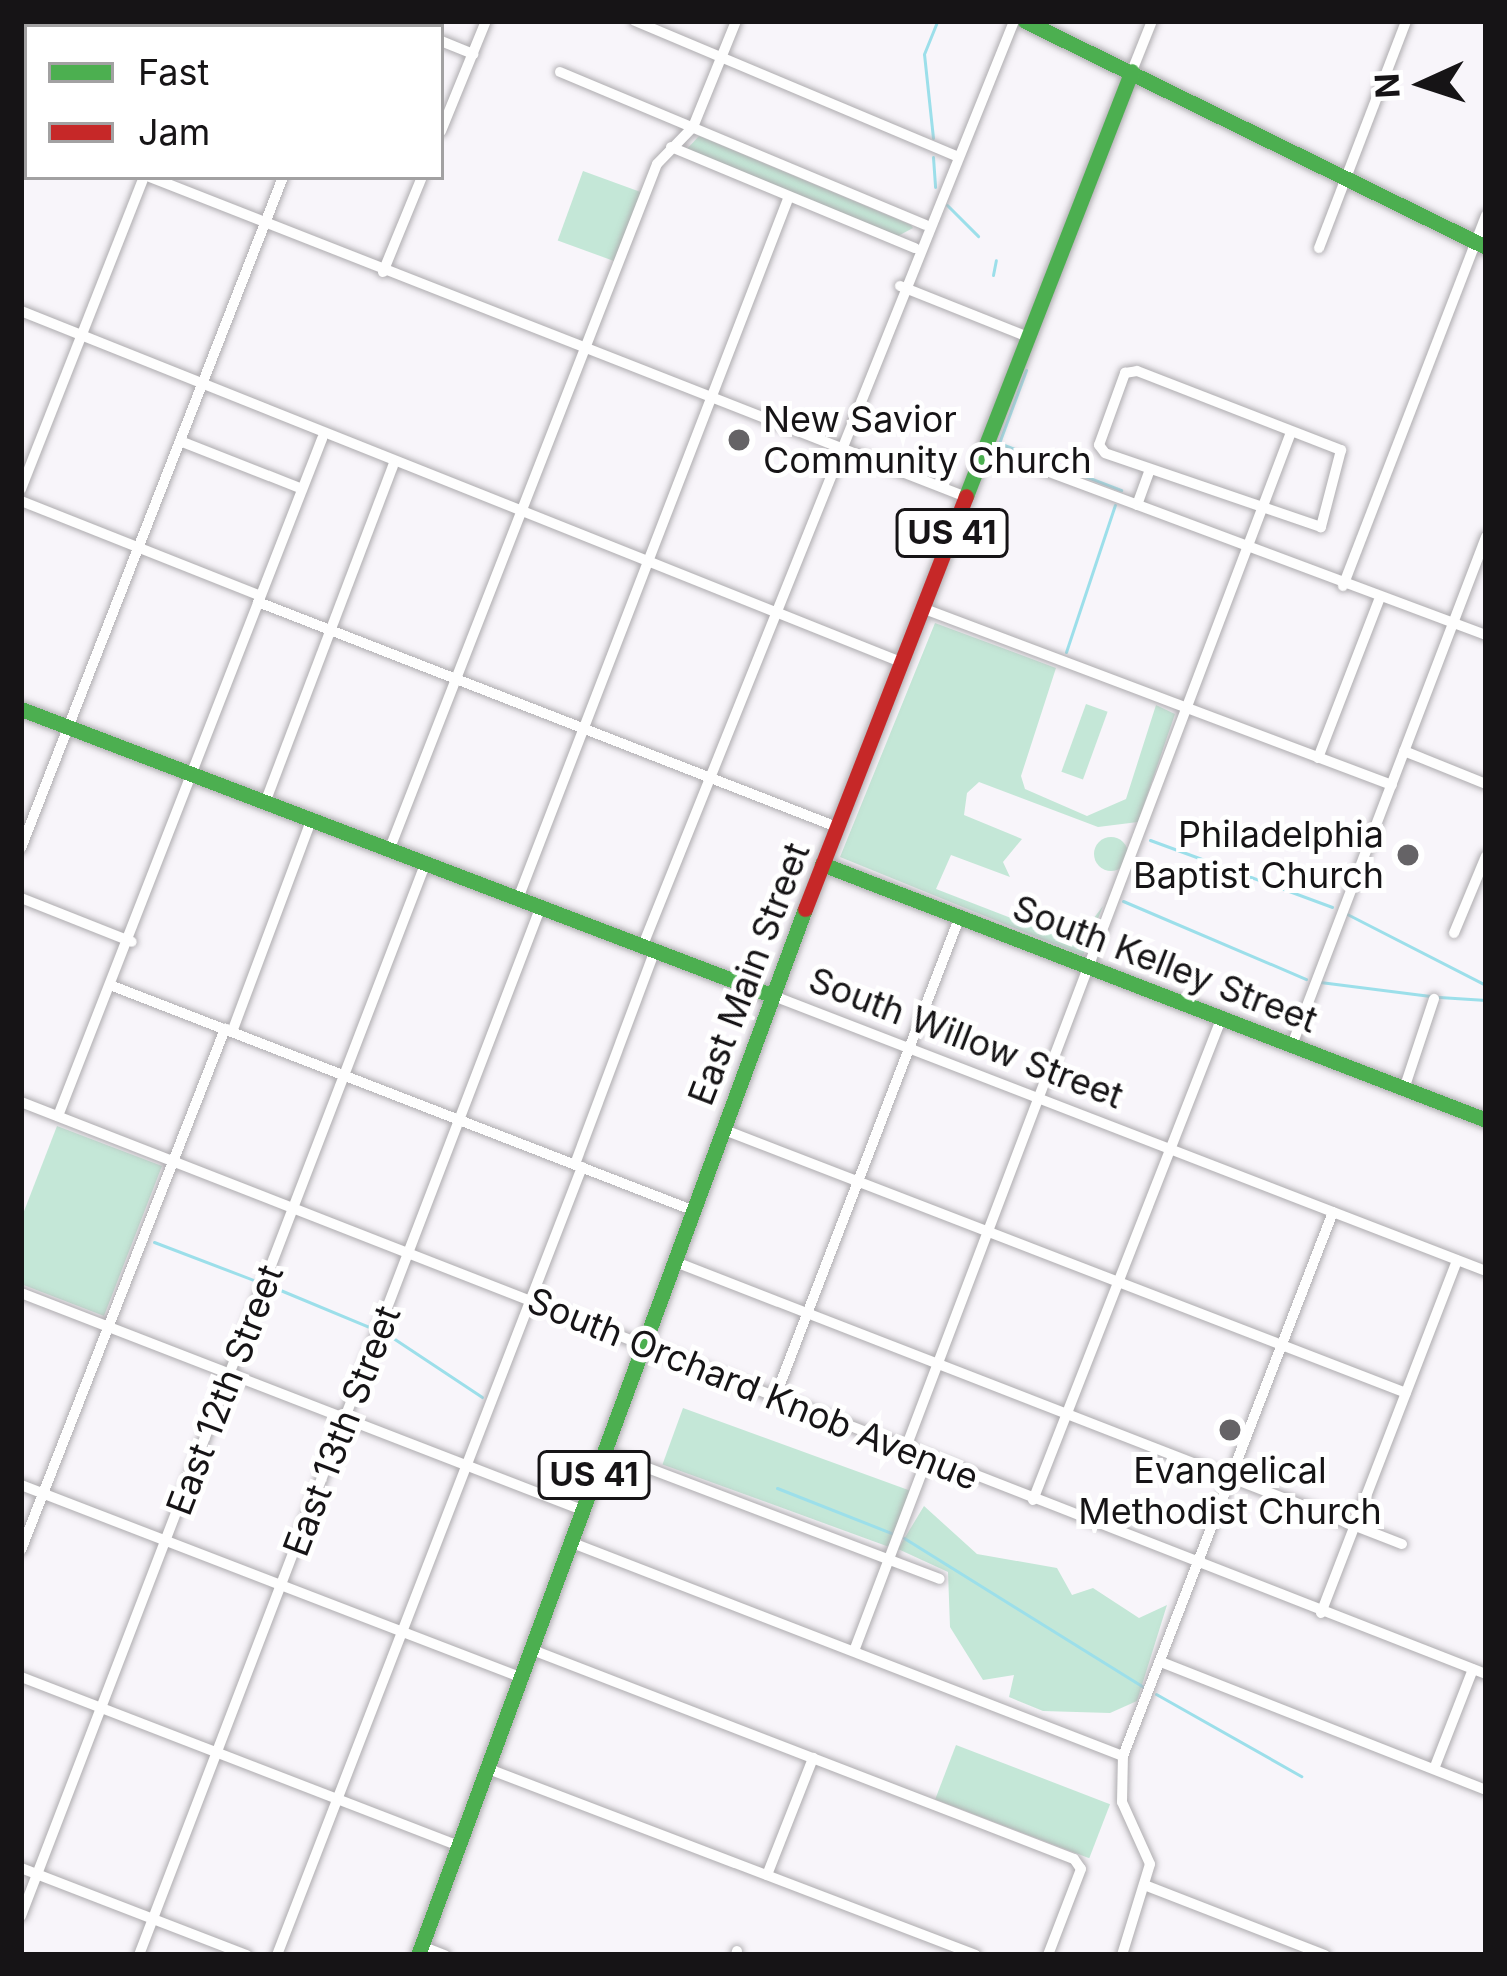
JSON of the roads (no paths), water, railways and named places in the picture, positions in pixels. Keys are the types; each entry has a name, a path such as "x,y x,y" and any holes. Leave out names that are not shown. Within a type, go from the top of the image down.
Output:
{"main road":[{"path":"1024,21 1481,244"},
{"name":"East Main Street","path":"419,1950 771,995 1132,70"},
{"name":"South Willow Street","path":"21,709 771,995"},
{"name":"South Kelley Street","path":"822,864 1486,1120"}],"street":[{"path":"444,124 486,21"},
{"path":"635,21 956,156"},
{"path":"390,848 584,349 671,147 693,127 736,21"},
{"path":"277,1955 531,1300 709,777 915,248 1014,21"},
{"name":"East Main Street","path":"1132,70 1152,21"},
{"path":"1319,248 1406,21"},
{"path":"444,41 472,54"},
{"path":"560,72 925,225"},
{"path":"671,147 915,248"},
{"path":"21,490 146,180"},
{"path":"155,180 966,497"},
{"path":"21,848 282,180"},
{"path":"382,272 421,180"},
{"path":"519,896 788,199"},
{"path":"1342,586 1481,244 1486,216"},
{"path":"900,286 1028,337"},
{"path":"21,310 302,418 322,439 901,662"},
{"path":"1125,373 1291,432 1346,457 1322,527 1262,512 1150,470 1099,445 1125,373"},
{"path":"905,1450 1291,432"},
{"path":"58,1116 132,942 322,439"},
{"path":"180,441 300,488"},
{"path":"986,448 1379,600 1486,635"},
{"path":"266,800 393,465"},
{"path":"1137,505 1150,470"},
{"path":"21,501 329,629 837,827"},
{"path":"1292,1046 1486,537"},
{"path":"1318,758 1379,600"},
{"path":"922,608 1392,784"},
{"path":"1405,751 1486,784"},
{"path":"21,1550 312,818"},
{"path":"1454,933 1486,856"},
{"name":"East 12th Street","path":"21,1916 426,862"},
{"path":"21,898 132,942"},
{"name":"East 13th Street","path":"139,1955 541,906"},
{"path":"774,1400 960,916"},
{"path":"110,985 692,1210"},
{"name":"South Willow Street","path":"771,995 1486,1270"},
{"path":"1404,1089 1434,999"},
{"path":"1033,1500 1223,1015"},
{"name":"South Orchard Knob Avenue","path":"21,1102 774,1400 1486,1674"},
{"path":"722,1129 1406,1393"},
{"path":"1122,1955 1147,1886 1145,1844 1122,1802 1123,1756 1334,1212"},
{"path":"1321,1612 1456,1260"},
{"path":"673,1261 1402,1544"},
{"path":"21,1293 581,1510"},
{"path":"603,1451 940,1579"},
{"path":"854,1651 927,1459"},
{"path":"21,1485 520,1677"},
{"path":"570,1541 1123,1756"},
{"path":"530,1649 1080,1863 1048,1955"},
{"path":"1161,1662 1486,1790"},
{"path":"1434,1769 1473,1669"},
{"path":"21,1677 458,1846"},
{"path":"767,1875 813,1758"},
{"path":"487,1768 976,1955"},
{"path":"21,1868 247,1955"},
{"path":"1147,1886 1325,1955"},
{"path":"419,1950 445,1955"}],"waterway":[{"path":"933,138 924,54 937,21"},
{"path":"933,157 935,187"},
{"path":"947,205 978,236"},
{"path":"993,275 996,260"},
{"path":"1026,370 999,443 1121,490"},
{"path":"1066,652 1115,505"},
{"path":"1150,840 1332,907"},
{"path":"1123,901 1306,979"},
{"path":"1347,914 1486,985"},
{"path":"1320,982 1430,996"},
{"path":"1439,997 1486,1000"},
{"path":"154,1242 259,1282"},
{"path":"273,1287 374,1329"},
{"path":"387,1334 482,1397"},
{"path":"777,1488 891,1533"},
{"path":"904,1538 1143,1687"},
{"path":"1156,1694 1301,1776"}],"place":[{"name":"New Savior Community Church","path":"739,440"},
{"name":"Philadelphia Baptist Church","path":"1408,855"},
{"name":"Evangelical Methodist Church","path":"1230,1430"}]}
